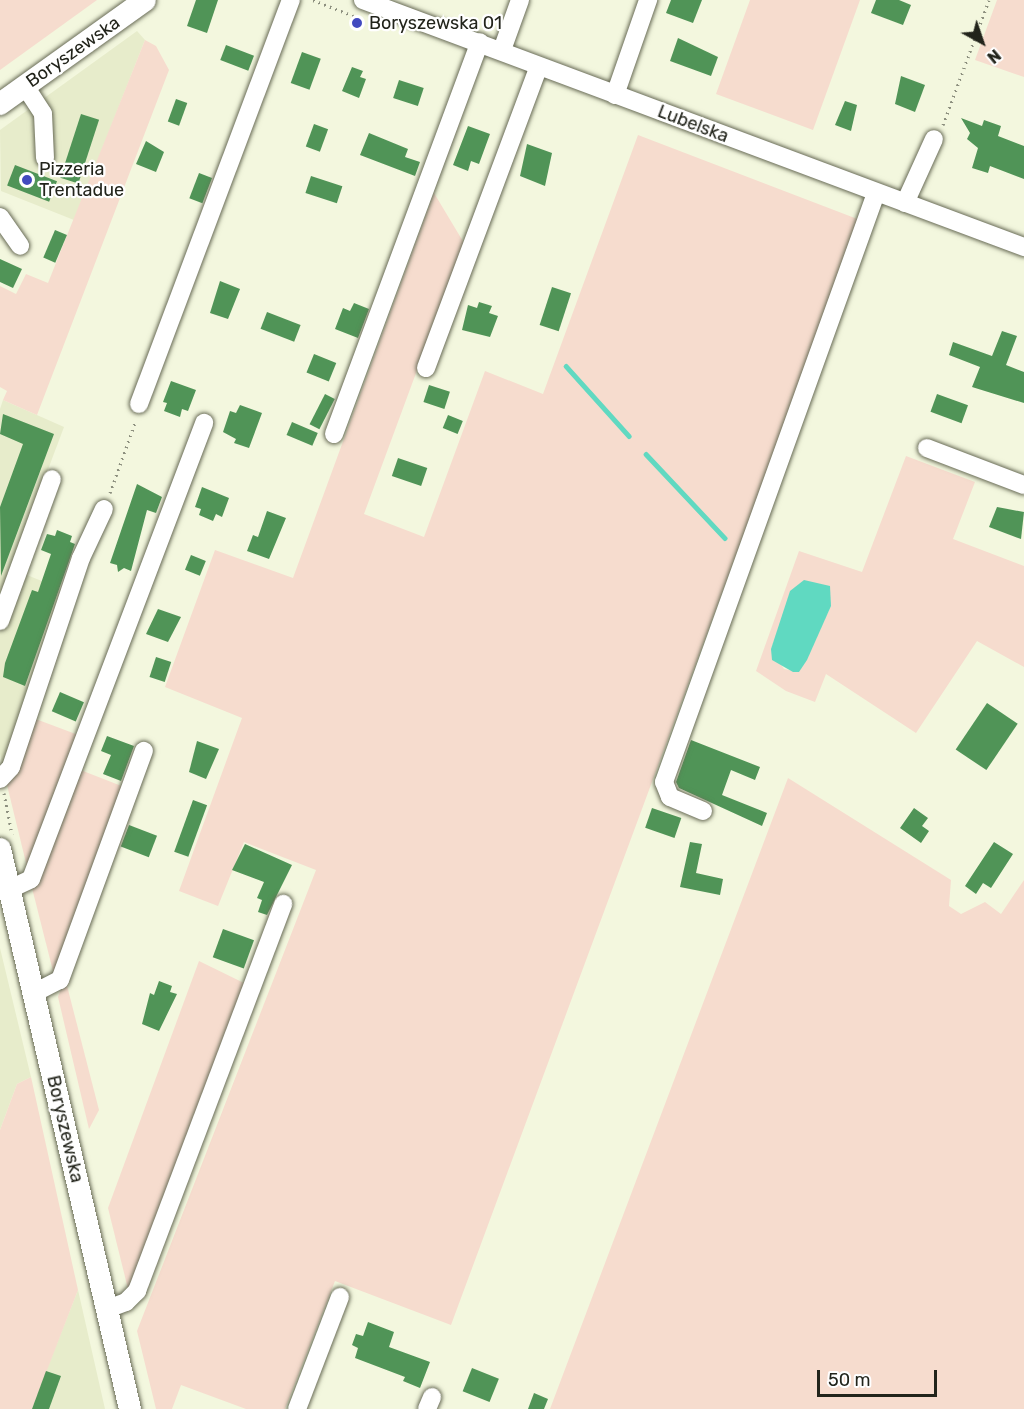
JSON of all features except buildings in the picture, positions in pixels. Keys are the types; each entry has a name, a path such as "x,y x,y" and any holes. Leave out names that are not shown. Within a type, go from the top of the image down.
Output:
{"main road":[{"name":"Boryszewska","path":"0,104 145,0"},
{"name":"Boryszewska","path":"0,849 130,1409"}],"street":[{"path":"139,404 291,0"},
{"name":"Lubelska","path":"363,0 1024,247"},
{"path":"502,51 520,0"},
{"path":"615,95 648,0"},
{"path":"334,434 480,42"},
{"path":"426,368 539,66"},
{"path":"25,86 43,114 45,158"},
{"path":"905,204 934,139"},
{"path":"703,811 670,797 664,782 876,193"},
{"path":"0,217 20,246"},
{"path":"10,889 23,885 34,872 204,423"},
{"path":"927,448 1024,485"},
{"path":"0,621 52,479"},
{"path":"0,779 11,767 81,558 104,509"},
{"path":"34,993 60,980 144,751"},
{"path":"106,1309 126,1302 137,1292 283,904"},
{"path":"297,1409 340,1297"}],"path":[{"path":"934,139 943,126 989,0"},
{"path":"104,509 139,404"}],"shaded area":[{"path":"0,0 97,0 0,70"},
{"path":"750,0 860,0 813,130 716,94"},
{"path":"997,0 1024,0 1024,77 975,60"},
{"path":"137,31 145,40 74,220 1,191 0,130"},
{"path":"145,40 156,46 169,70 37,415 3,400 7,391 0,387 0,286 16,294 26,274 48,283"},
{"path":"638,135 860,220 451,1325 335,1281 285,1409 246,1409 181,1385 172,1409 156,1409 137,1331 316,870 244,842 218,906 179,891 242,718 165,687 215,550 293,578 434,193 464,243 364,514 424,537 485,371 543,394"},
{"path":"3,400 64,427 0,597 0,409"},
{"path":"906,456 975,482 953,539 1024,566 1024,667 977,641 916,733 826,674 815,702 786,691 756,671 799,551 862,572","holes":["831,606 799,672 784,669 771,649 784,615"]},
{"path":"22,573 69,592 3,768 0,754 0,632"},
{"path":"33,718 81,736 28,871 7,785"},
{"path":"78,769 124,787 54,975 32,888"},
{"path":"788,778 951,880 949,906 961,914 985,902 1001,914 1024,880 1024,1409 550,1409"},
{"path":"0,948 31,1077 17,1084 0,1130"},
{"path":"199,961 246,984 128,1289 108,1208"},
{"path":"65,978 99,1110 89,1129 58,997"},
{"path":"31,1077 78,1290 32,1409 0,1409 0,1130 17,1084"},
{"path":"78,1290 105,1409 32,1409 46,1371"}],"water":[{"path":"804,580 830,586 831,606 807,660 799,672 793,672 772,660 771,649 790,591"}],"waterway":[{"path":"566,366 629,436"},
{"path":"646,454 725,538"}],"place":[{"name":"Boryszewska 01","path":"357,23"},
{"name":"Pizzeria Trentadue","path":"27,180"}]}
